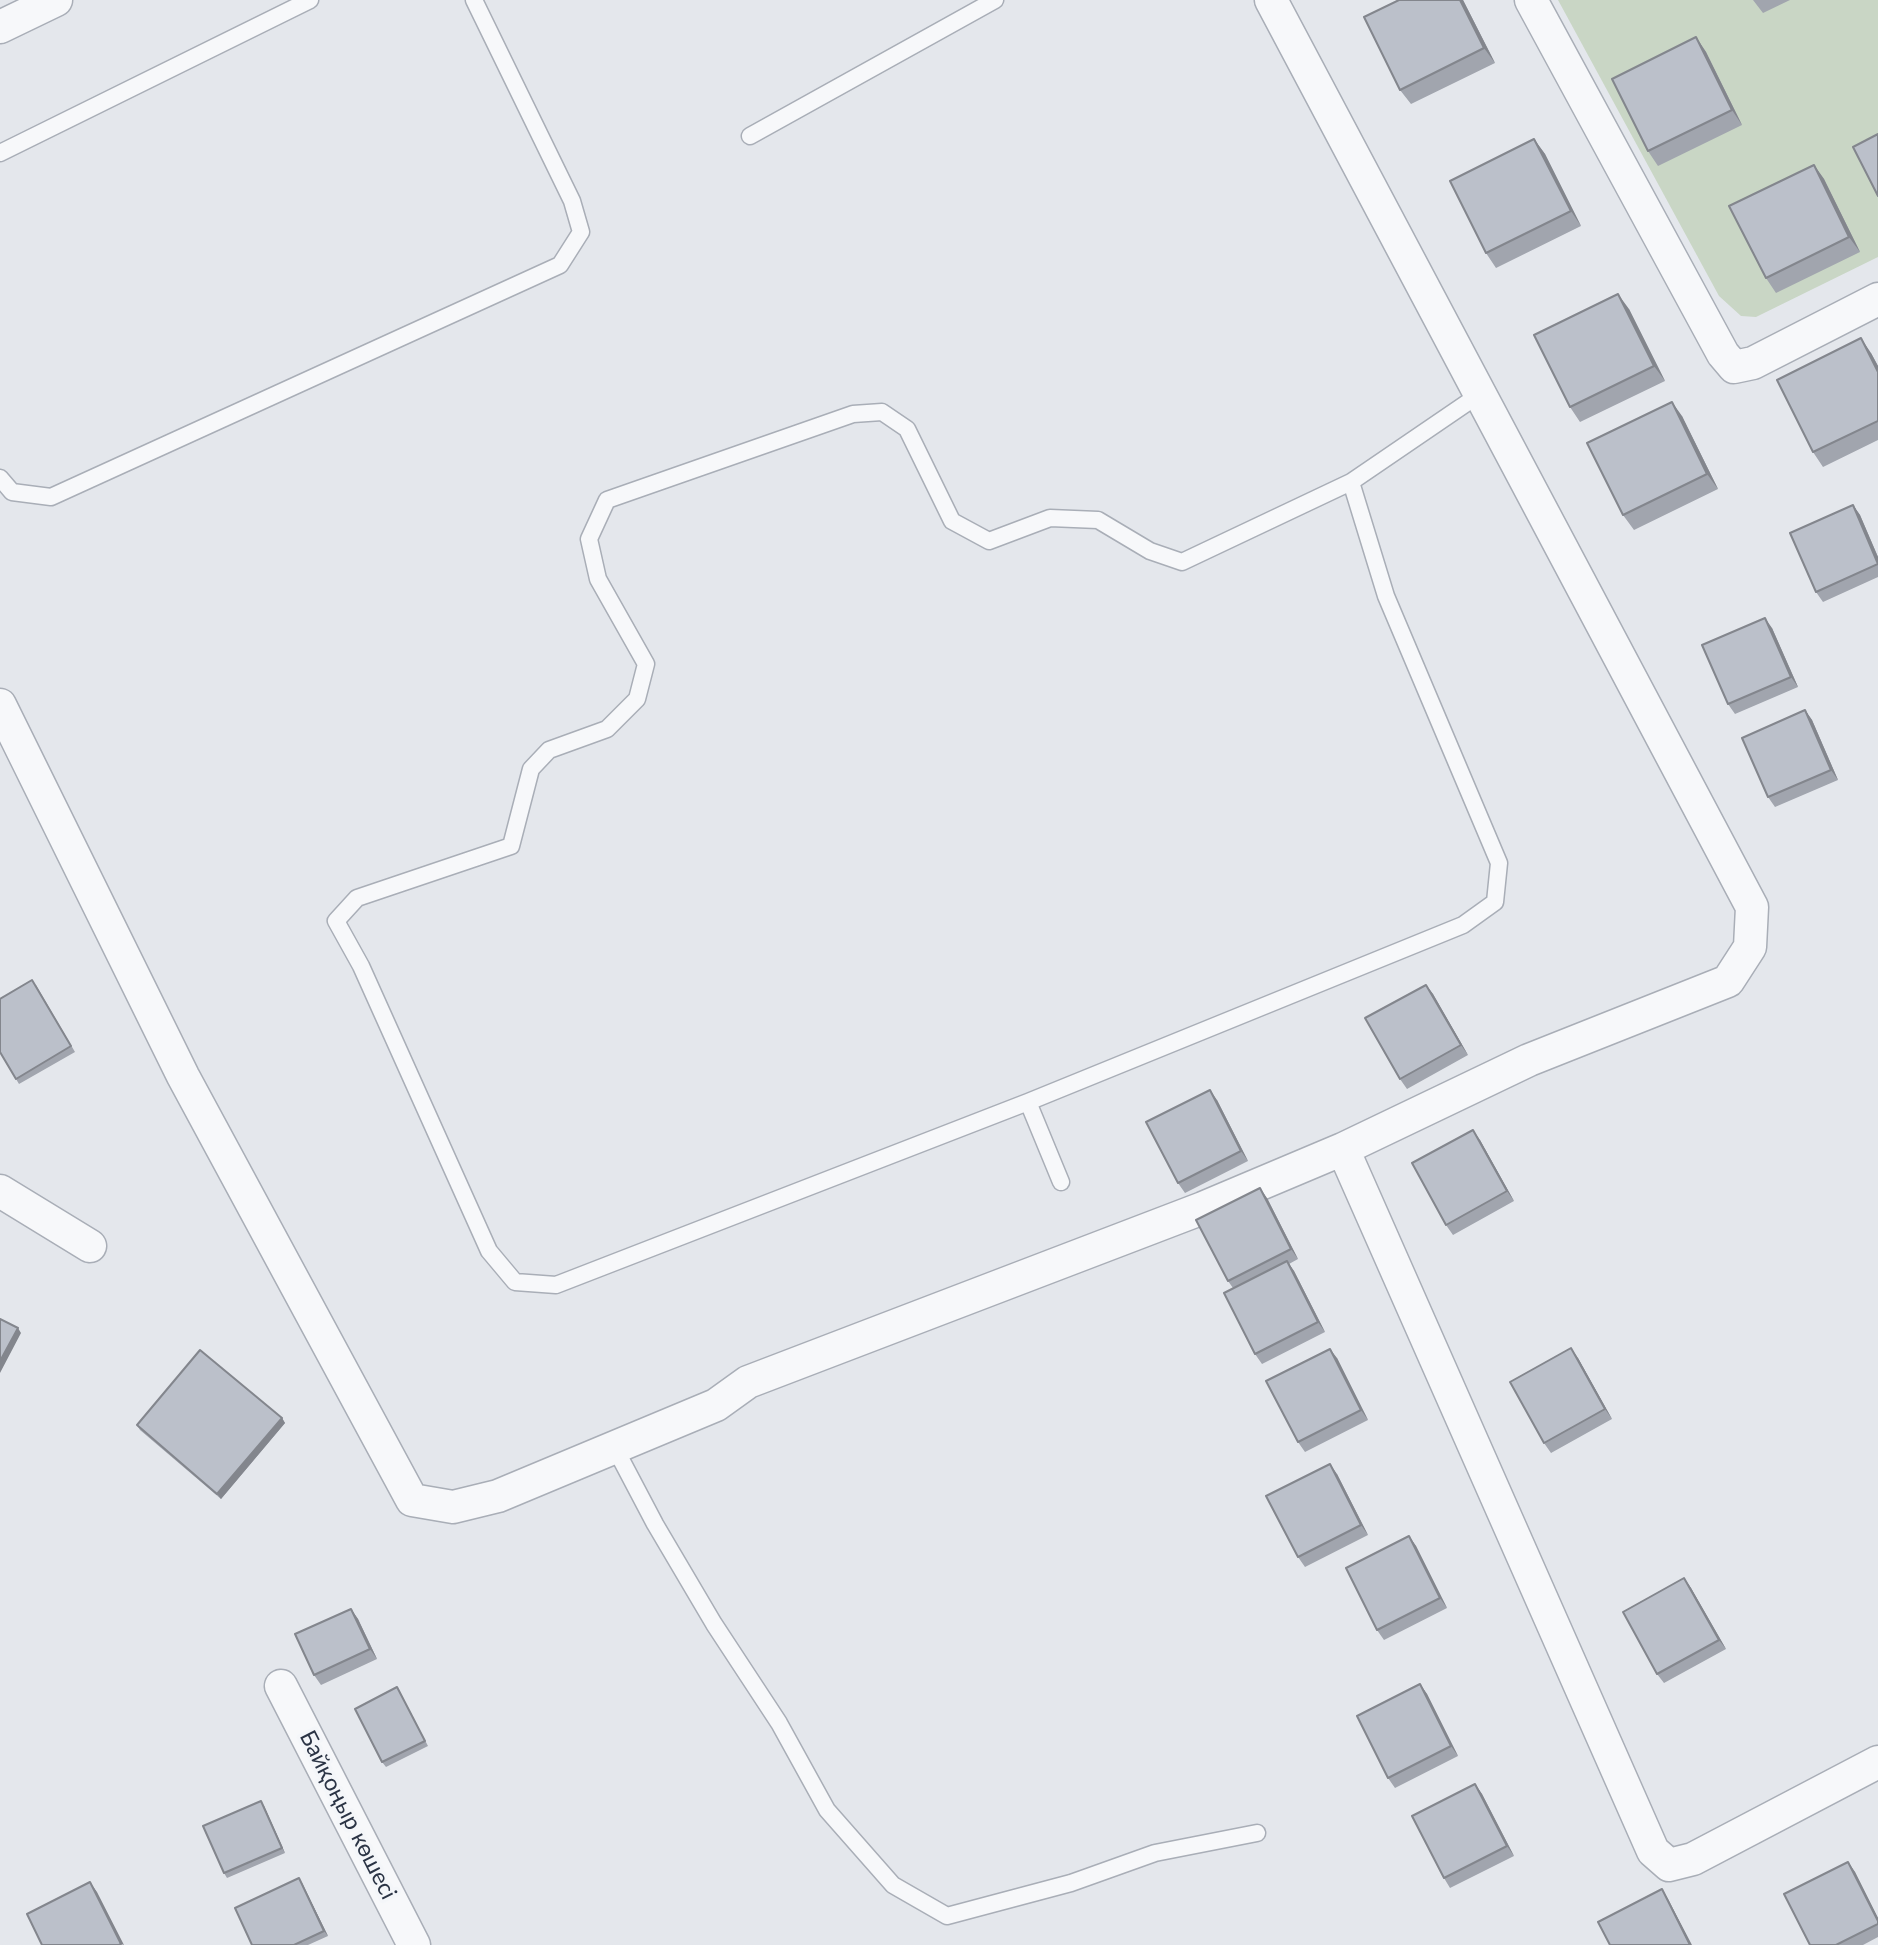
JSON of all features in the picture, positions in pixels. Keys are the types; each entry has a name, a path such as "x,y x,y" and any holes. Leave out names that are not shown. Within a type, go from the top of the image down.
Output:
{"street":[{"path":"0,27 57,0"},
{"path":"0,705 183,1076 412,1500 453,1507 498,1496 615,1448 716,1405 748,1382 1203,1208 1343,1149 1529,1060 1728,981 1749,947 1752,907 1271,0"},
{"path":"1531,0 1723,354 1734,367 1753,363 1878,299"},
{"path":"1343,1149 1653,1851 1669,1866 1693,1859 1878,1762"},
{"path":"0,1191 90,1246"},
{"name":"Байқоңыр көшесі","path":"281,1686 414,1945"}],"lane":[{"path":"0,153 310,0"},
{"path":"0,478 12,492 51,497 560,265 581,232 572,201 474,0"},
{"path":"750,136 995,0"},
{"path":"1351,482 1386,596 1499,863 1495,902 1463,925 1028,1102 556,1285 515,1282 489,1251 360,966 336,921 357,898 511,846 531,769 549,750 607,729 637,699 646,664 598,579 589,539 607,500 853,414 882,412 907,429 952,521 989,541 1050,518 1098,520 1150,551 1182,562 1351,482 1480,394"},
{"path":"1028,1102 1061,1182"},
{"path":"615,1448 655,1524 779,1723 827,1810 893,1885 947,1916 1071,1883 1155,1853 1257,1833"}],"green space":[{"path":"1558,0 1878,0 1878,257 1756,317 1741,316 1719,296"}],"building":[{"path":"1399,0 1460,0 1484,48 1400,90 1364,17"},
{"path":"1696,37 1732,110 1648,151 1612,79"},
{"path":"1878,134 1878,196 1853,147"},
{"path":"1534,139 1571,211 1486,253 1450,181"},
{"path":"1814,165 1849,237 1766,278 1729,206"},
{"path":"1618,294 1654,366 1570,407 1534,335"},
{"path":"1861,338 1878,372 1878,421 1813,452 1777,380"},
{"path":"1672,402 1707,474 1623,515 1587,443"},
{"path":"1853,505 1878,564 1816,592 1790,533"},
{"path":"1765,618 1791,677 1728,704 1702,645"},
{"path":"1805,710 1831,770 1768,797 1742,738"},
{"path":"32,980 71,1046 16,1079 0,1052 0,999"},
{"path":"1426,985 1461,1045 1400,1079 1365,1018"},
{"path":"1210,1090 1241,1151 1178,1183 1146,1122"},
{"path":"1473,1130 1507,1191 1446,1225 1412,1163"},
{"path":"1260,1188 1291,1249 1228,1281 1196,1220"},
{"path":"1287,1261 1318,1322 1255,1354 1224,1293"},
{"path":"0,1319 18,1328 0,1361"},
{"path":"1571,1348 1605,1409 1544,1443 1510,1382"},
{"path":"1330,1349 1361,1410 1298,1442 1266,1381"},
{"path":"200,1350 282,1418 217,1494 137,1425"},
{"path":"1330,1464 1361,1525 1298,1557 1266,1496"},
{"path":"1409,1536 1440,1598 1377,1630 1346,1568"},
{"path":"1684,1578 1719,1640 1657,1674 1623,1612"},
{"path":"351,1609 370,1649 314,1675 295,1634"},
{"path":"1420,1684 1451,1746 1388,1778 1357,1716"},
{"path":"397,1687 425,1741 382,1762 355,1709"},
{"path":"1475,1784 1507,1846 1444,1878 1412,1816"},
{"path":"261,1801 282,1848 224,1873 203,1826"},
{"path":"1848,1862 1878,1924 1836,1945 1810,1945 1784,1894"},
{"path":"299,1878 324,1931 294,1945 252,1945 235,1908"},
{"path":"90,1882 121,1944 42,1945 27,1914"},
{"path":"1662,1889 1690,1945 1610,1945 1598,1922"}]}
